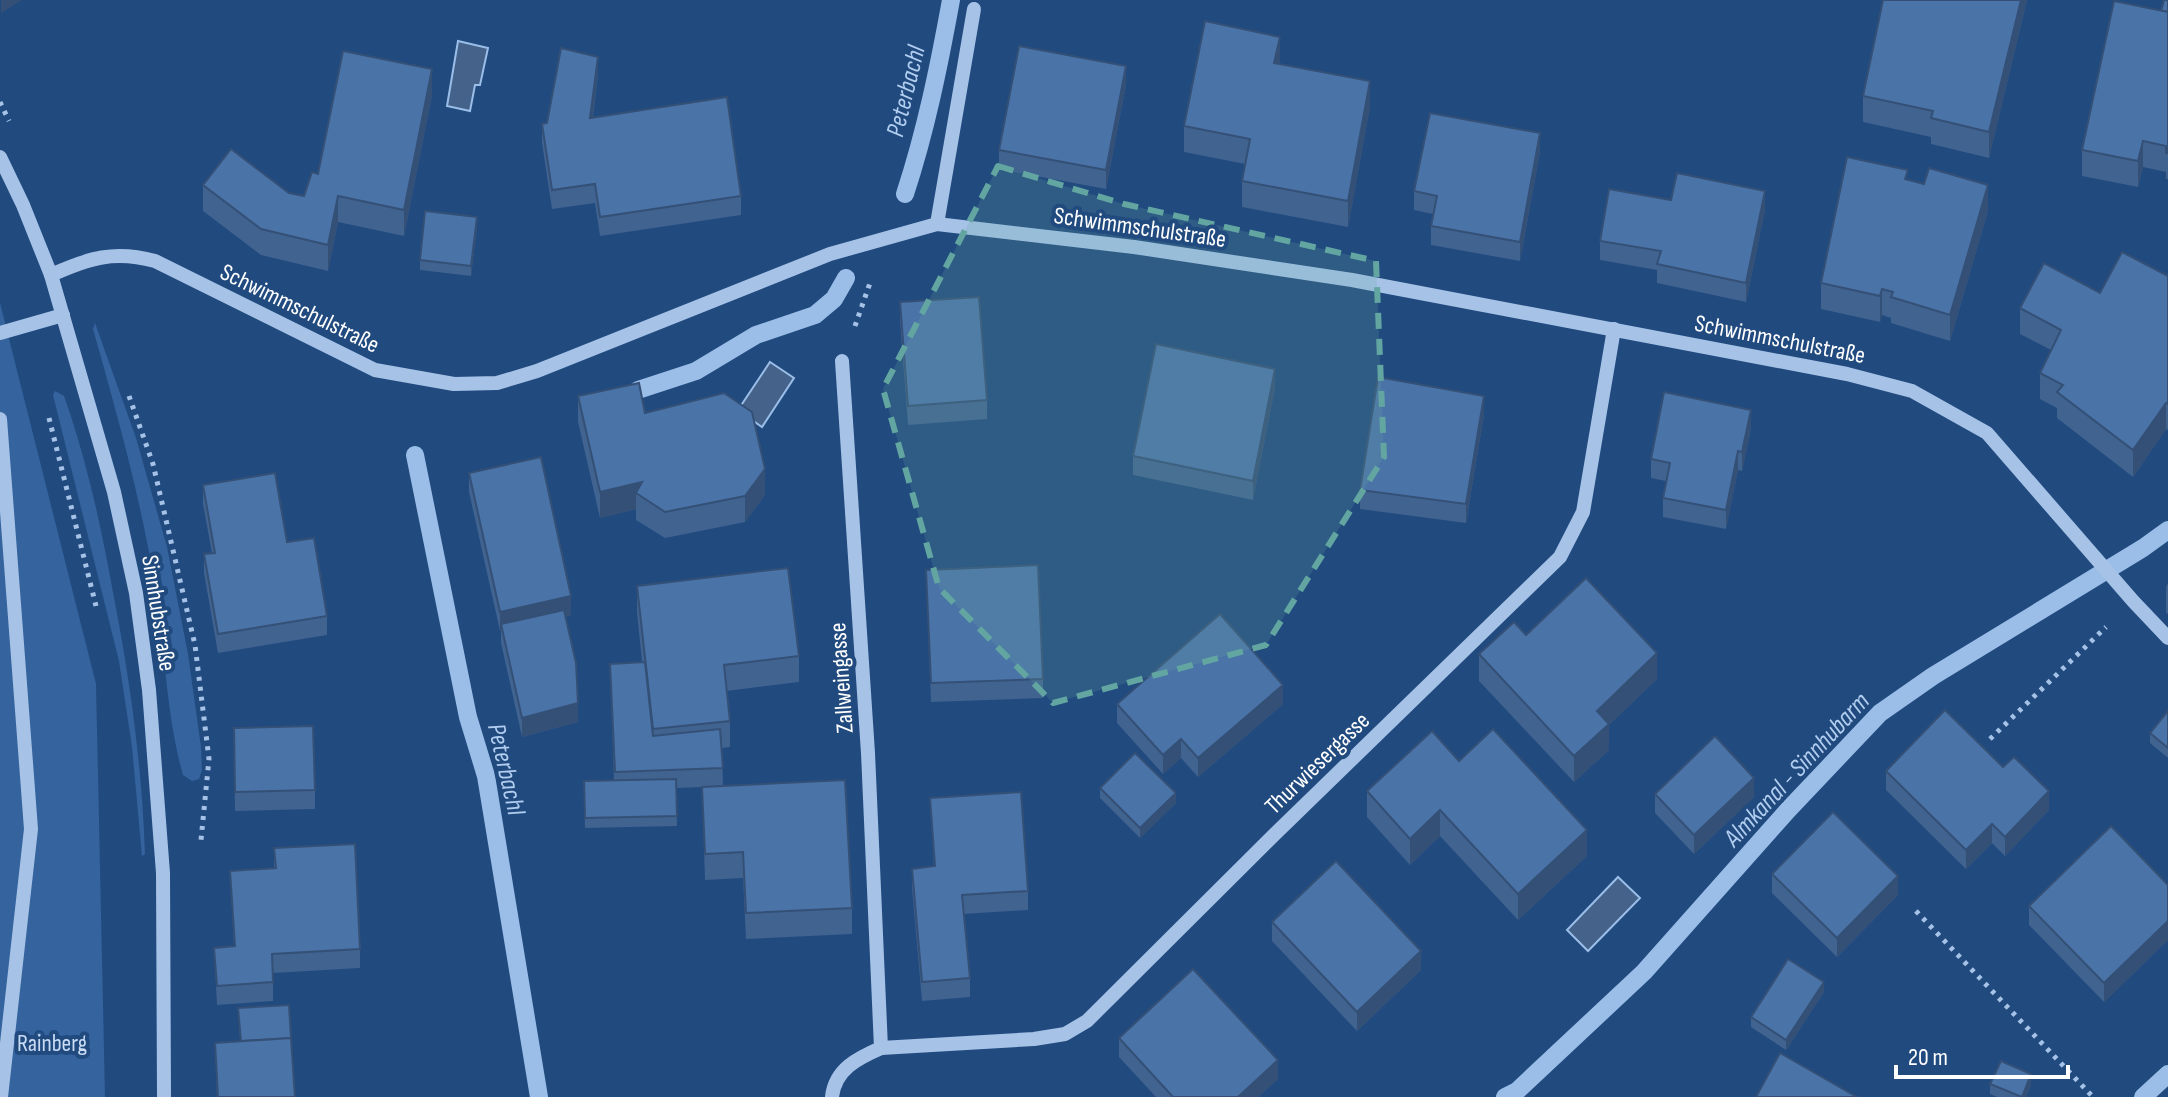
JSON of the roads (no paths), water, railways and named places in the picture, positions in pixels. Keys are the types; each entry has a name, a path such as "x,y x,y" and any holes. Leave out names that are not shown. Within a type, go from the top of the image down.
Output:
{"street":[{"path":"937,224 974,9"},
{"name":"Sinnhubstraße","path":"0,157 51,275 114,492 136,593 149,690 163,873 164,1097"},
{"name":"Schwimmschulstraße","path":"51,275 79,262 130,254 155,261 375,370 454,384 497,383 537,371 830,254 937,224 1134,247 1352,280 1847,374 1912,391 1987,433 2168,638"},
{"path":"0,333 63,315"},
{"name":"Thurwiesergasse","path":"881,1048 1034,1039 1065,1034 1087,1021 1560,557 1583,512 1614,329"},
{"name":"Zallweingasse","path":"842,361 868,753 881,1048"},
{"path":"0,419 31,829 1,1097"},
{"path":"832,1097 833,1085 852,1060 881,1048"}],"waterway":[{"name":"Peterbachl","path":"905,194 931,98 951,0"},
{"name":"Peterbachl","path":"638,390 696,371 756,335 815,315 834,299 846,278"},
{"name":"Peterbachl","path":"415,455 468,717 486,776 539,1097"},
{"name":"Almkanal - Sinnhubarm","path":"1505,1097 1517,1091 1644,972 1788,810 1880,713 1933,676 2168,530"},
{"path":"2143,1097 2168,1074"}],"park label":[{"name":"Rainberg","path":"52,1043"}]}
